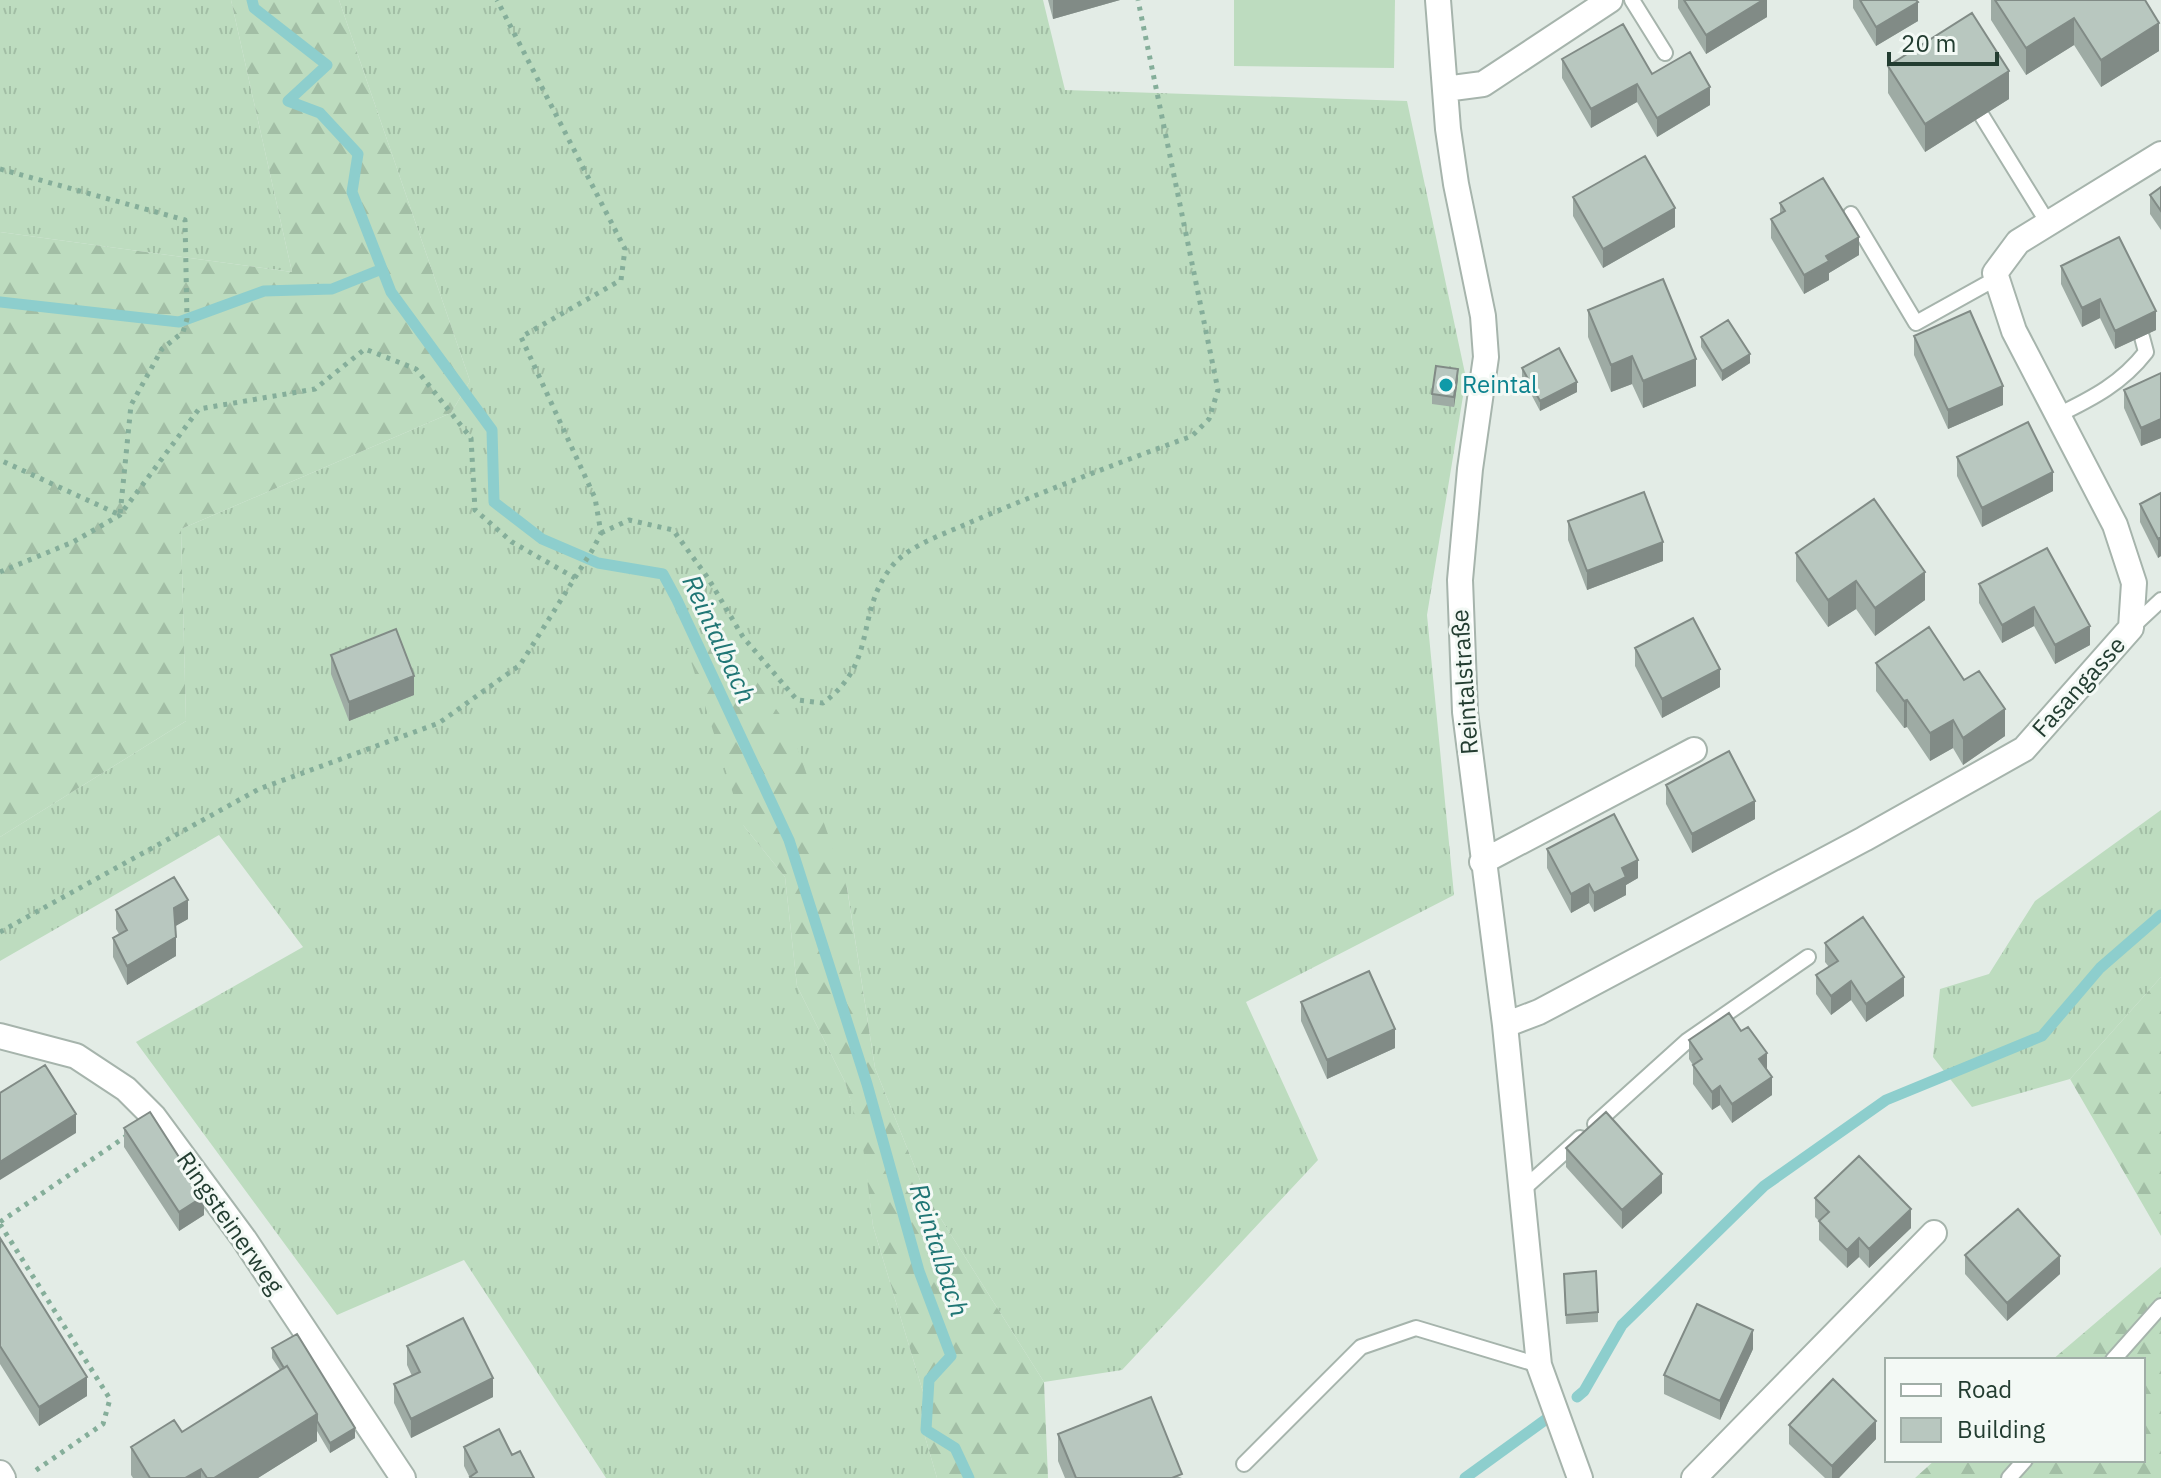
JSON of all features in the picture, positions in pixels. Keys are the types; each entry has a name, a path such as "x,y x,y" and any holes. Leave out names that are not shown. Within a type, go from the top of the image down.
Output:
{"street":[{"name":"Reintalstraße","path":"1438,0 1456,184 1483,316 1486,357 1470,469 1460,606 1465,712 1505,1025 1539,1365 1580,1478"},
{"path":"1445,89 1483,84 1610,0"},
{"path":"1997,278 1995,273 2018,242 2161,154"},
{"name":"Fasangasse","path":"1505,1025 1539,1012 1864,839 2024,749 2131,628 2134,583 2115,525 2014,331 1997,278"},
{"path":"1482,862 1694,750"},
{"name":"Ringsteinerweg","path":"0,1036 76,1056 126,1089 154,1117 244,1239 403,1478"},
{"path":"1694,1478 1762,1413 1934,1233"}],"lane":[{"path":"1632,0 1665,53"},
{"path":"1982,116 2048,223"},
{"path":"1851,214 1916,323 1997,278"},
{"path":"2058,415 2102,393 2130,373 2146,352 2142,337"},
{"path":"2131,628 2161,600"},
{"path":"1521,1191 1687,1041 1808,957"},
{"path":"2115,1358 2161,1306"},
{"path":"1244,1464 1361,1347 1416,1328 1539,1365"},
{"path":"2009,1478 2023,1462"}],"path":[{"path":"0,932 259,789 439,723 520,665 593,549 601,533 595,498 521,337 621,280 625,249 497,0"},
{"path":"601,533 629,520 673,530 708,578 743,637 797,700 823,703 846,686 867,633 873,593 894,563 936,537 1053,487 1192,436 1209,419 1218,390 1138,0"},
{"path":"0,169 185,220 187,319 183,332 162,349 131,405 120,515"},
{"path":"0,572 73,542 120,515 199,409 315,389 365,349 416,369 471,438 475,510 512,542 575,578"},
{"path":"0,460 120,515"},
{"path":"25,1478 103,1424 110,1399 0,1223 154,1117"}],"green space":[{"path":"0,0 231,0 292,272 0,232"},
{"path":"231,0 339,0 470,381 451,413 181,529 186,721 0,837 0,232 292,272"},
{"path":"339,0 1043,0 1065,90 1407,101 1466,378 1427,615 1454,895 1246,1002 1318,1160 1122,1370 1044,1382 926,1195 875,1068 847,887 743,825 785,877 797,986 845,1082 863,1139 873,1226 923,1392 921,1423 937,1478 606,1478 464,1260 337,1315 136,1042 303,947 219,835 0,961 0,837 186,721 181,529 451,413 470,381"},
{"path":"1234,0 1395,0 1394,68 1234,66"},
{"path":"733,648 791,730 847,888 875,1068 926,1195 1044,1382 1048,1478 937,1478 921,1423 923,1392 873,1226 862,1139 845,1082 797,986 785,877 743,825 687,649"},
{"path":"2161,810 2161,977 2070,1079 1972,1107 1933,1057 1940,989 1989,974 2035,901"},
{"path":"2161,977 2161,1236 2070,1079"},
{"path":"2161,1267 2161,1478 1915,1478 1933,1462 2145,1462 2145,1358 2054,1358"}],"building":[{"path":"1684,0 1763,0 1706,35"},
{"path":"1860,0 1916,0 1918,2 1876,27"},
{"path":"1995,0 2145,0 2159,23 2101,60 2074,18 2026,48"},
{"path":"1972,13 2009,71 1925,124 1888,66"},
{"path":"1623,24 1652,74 1690,52 1710,87 1657,118 1637,84 1591,109 1562,59"},
{"path":"1645,156 1675,208 1603,249 1573,197"},
{"path":"1823,178 1859,237 1826,256 1829,261 1804,275 1771,219 1785,211 1780,203"},
{"path":"2161,187 2161,211 2150,195"},
{"path":"2119,237 2156,311 2115,331 2100,299 2082,308 2061,266"},
{"path":"1663,279 1696,359 1643,381 1632,356 1611,365 1588,310"},
{"path":"1970,311 2003,386 1948,410 1914,336"},
{"path":"1728,320 1750,354 1722,371 1701,337"},
{"path":"1559,348 1577,382 1540,401 1522,368"},
{"name":"Reintal","path":"1436,366 1458,369 1454,397 1432,394"},
{"path":"2161,373 2161,419 2141,428 2124,390"},
{"path":"2028,422 2053,472 1982,508 1957,457"},
{"path":"1644,492 1663,542 1587,571 1568,521"},
{"path":"2161,493 2161,537 2158,539 2140,504"},
{"path":"1874,499 1925,572 1875,608 1856,581 1828,600 1796,553"},
{"path":"2047,548 2090,626 2055,645 2034,607 2002,625 1979,584"},
{"path":"1693,618 1720,669 1662,699 1635,648"},
{"path":"1929,627 1964,680 1979,671 2005,709 1963,738 1953,720 1930,733 1876,663"},
{"path":"396,629 414,676 349,702 331,655"},
{"path":"1729,751 1755,801 1692,834 1666,785"},
{"path":"1614,814 1638,860 1622,868 1626,877 1594,893 1589,884 1571,894 1547,849"},
{"path":"174,877 188,900 174,908 176,937 127,966 113,938 127,930 116,910"},
{"path":"1863,917 1904,977 1866,1004 1851,981 1831,996 1816,975 1838,961 1825,943"},
{"path":"1369,971 1395,1029 1327,1060 1301,1002"},
{"path":"1729,1013 1741,1031 1748,1027 1767,1053 1759,1059 1772,1077 1732,1104 1720,1086 1712,1092 1693,1065 1702,1059 1689,1040"},
{"path":"45,1065 76,1114 0,1162 0,1093"},
{"path":"150,1112 204,1196 179,1212 124,1128"},
{"path":"1606,1112 1662,1174 1622,1210 1566,1148"},
{"path":"1859,1156 1911,1209 1869,1249 1859,1238 1847,1250 1819,1221 1829,1212 1815,1198"},
{"path":"2018,1209 2060,1256 2007,1303 1965,1255"},
{"path":"0,1238 87,1377 39,1407 0,1346"},
{"path":"1596,1271 1598,1312 1566,1315 1564,1274"},
{"path":"1697,1304 1753,1330 1720,1401 1664,1375"},
{"path":"463,1318 493,1378 411,1419 394,1384 420,1372 407,1346"},
{"path":"297,1334 355,1428 330,1443 317,1421 317,1414 272,1348"},
{"path":"287,1366 317,1414 214,1478 207,1478 201,1469 185,1478 150,1478 131,1447 174,1420 182,1432"},
{"path":"1833,1379 1876,1421 1832,1466 1789,1425"},
{"path":"1151,1397 1182,1474 1172,1478 1076,1478 1058,1434"},
{"path":"499,1429 512,1455 520,1451 534,1478 470,1477 477,1472 464,1447"}],"waterway":[{"name":"Reintalbach","path":"252,0 254,8 327,65 288,101 320,113 358,154 352,192 391,292 492,430 494,502 542,539 598,563 663,574 677,600 789,840 867,1084 919,1271 951,1356 929,1380 926,1430 955,1448 969,1478"},
{"path":"0,302 179,322 264,291 332,289 382,269"},
{"path":"1577,1397 1584,1391 1622,1325 1764,1186 1886,1100 2042,1036 2100,968 2161,915"},
{"path":"1465,1478 1545,1420"}],"place":[{"name":"Reintal","path":"1446,385"}]}
